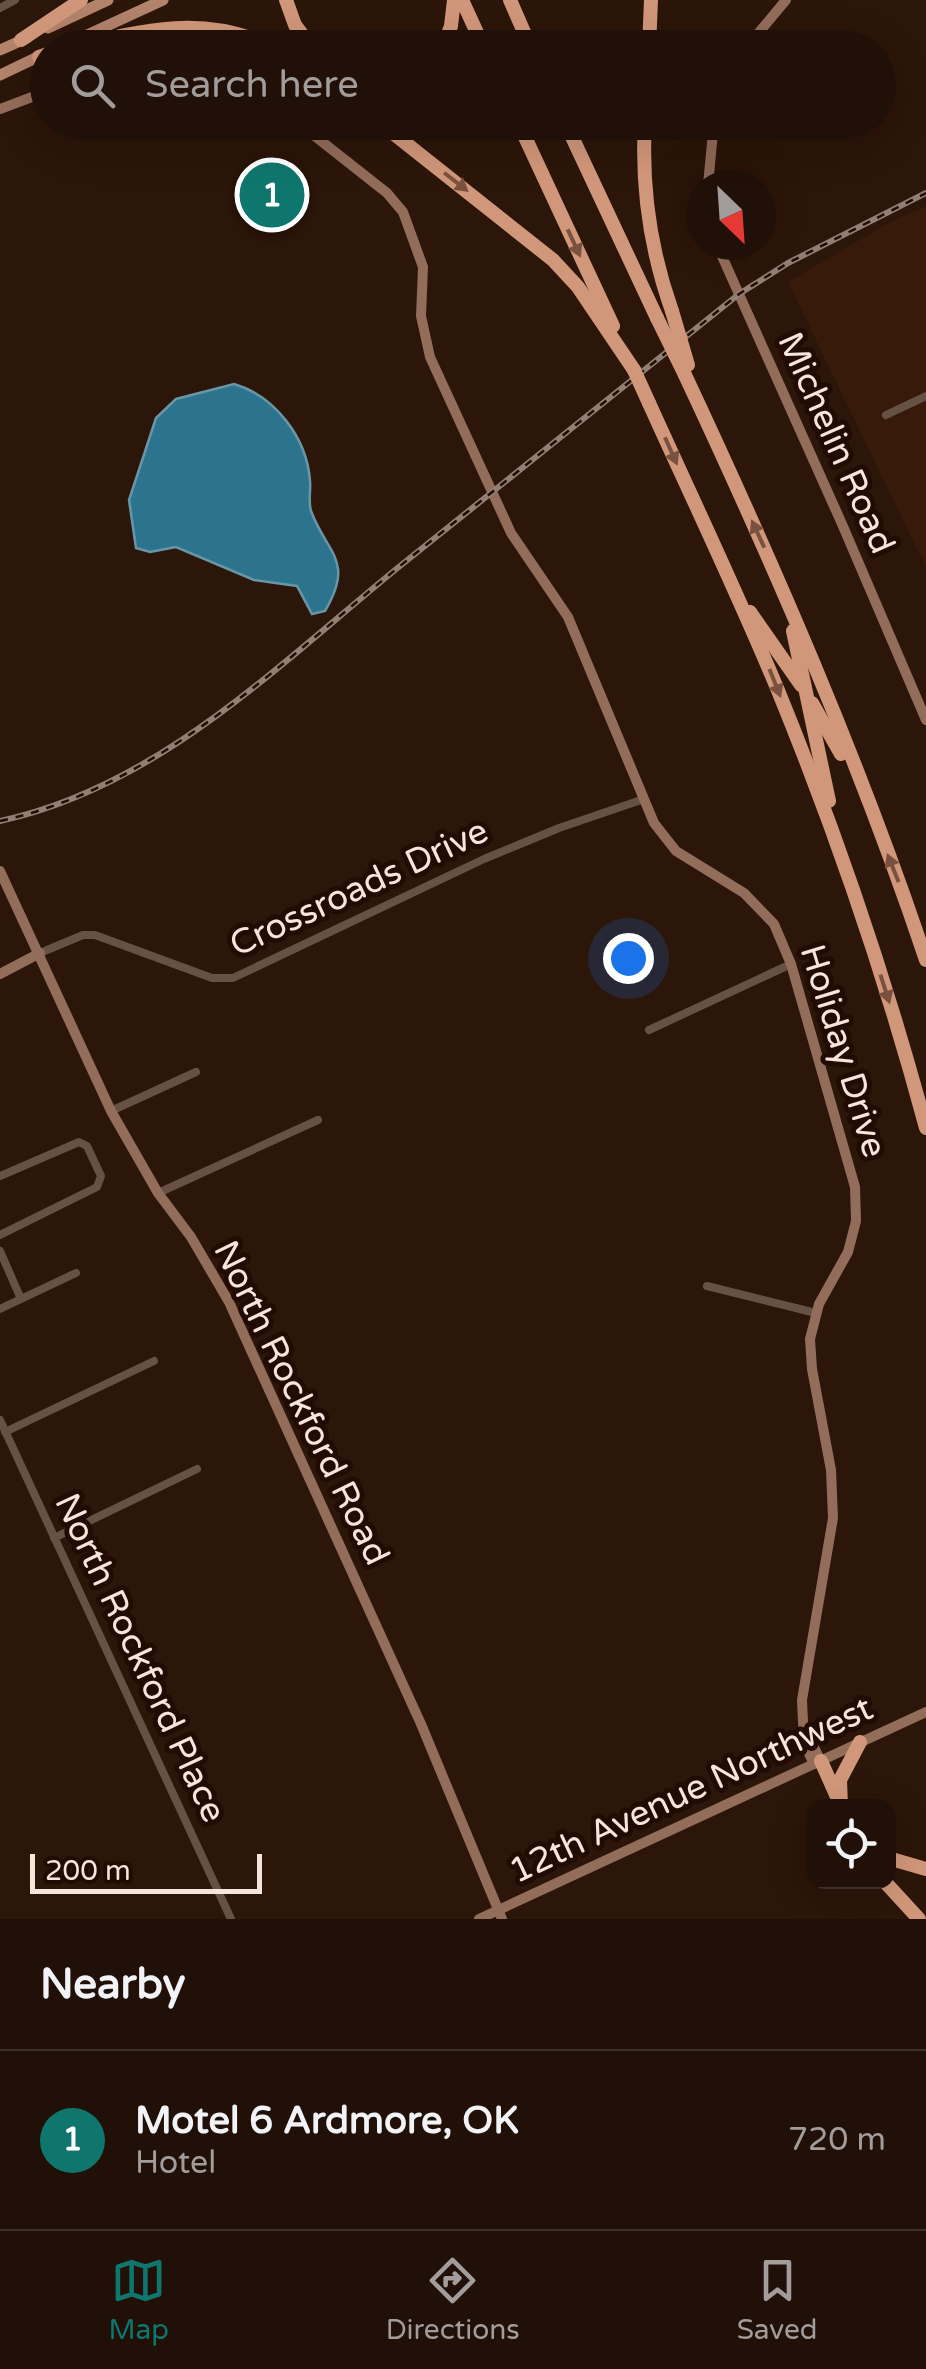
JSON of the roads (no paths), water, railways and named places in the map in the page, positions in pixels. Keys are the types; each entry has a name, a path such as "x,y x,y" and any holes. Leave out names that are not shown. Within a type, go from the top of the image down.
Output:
{"highway":[{"path":"36,30 81,0"},
{"path":"286,0 299,30"},
{"path":"450,30 458,0"},
{"path":"458,0 474,30"},
{"path":"510,0 524,30"},
{"path":"650,30 651,0"},
{"path":"141,30 178,25 230,30"},
{"path":"21,40 30,34"},
{"path":"402,140 553,260 578,286 634,370 737,595 848,871"},
{"path":"526,140 621,349"},
{"path":"574,140 664,314 694,396 782,587 926,960"},
{"path":"644,140 647,220 664,314"},
{"path":"782,587 848,871 926,1128"},
{"path":"737,595 806,694 849,768 880,836"},
{"path":"841,1799 840,1780 860,1742"},
{"path":"817,1763 837,1799"},
{"path":"817,1763 830,1799"},
{"path":"896,1860 926,1869"},
{"path":"891,1889 919,1919"}],"main road":[{"path":"43,30 108,0"},
{"path":"98,30 162,0"},
{"path":"0,50 30,36"},
{"path":"0,74 30,61"}],"street":[{"path":"0,8 15,0"},
{"path":"761,30 786,0"},
{"path":"0,109 30,98"},
{"name":"Holiday Drive","path":"320,140 387,193 403,212 423,267 421,316 430,357 511,533 568,617 659,830 676,851 735,887 762,910 774,924 791,964 836,1113 857,1204 848,1252 816,1312 810,1352 830,1466 833,1518 802,1700 804,1743 817,1763"},
{"path":"709,170 712,140"},
{"name":"Michelin Road","path":"724,260 926,720"},
{"path":"886,415 926,396"},
{"name":"Crossroads Drive","path":"40,953 83,934 95,934 212,978 233,978 501,852 644,799"},
{"name":"North Rockford Road","path":"0,870 111,1111 158,1193 192,1237 228,1302 422,1724 500,1915"},
{"path":"0,974 40,953"},
{"path":"649,1030 791,964"},
{"path":"111,1111 196,1072"},
{"path":"158,1193 318,1120"},
{"path":"0,1176 79,1142 86,1146 101,1176 98,1187 0,1235"},
{"path":"0,1251 21,1299"},
{"path":"0,1309 76,1272"},
{"path":"706,1286 816,1312"},
{"path":"5,1432 154,1360"},
{"name":"North Rockford Place","path":"0,1420 231,1919"},
{"path":"54,1538 197,1469"},
{"name":"12th Avenue Northwest","path":"479,1919 500,1915 926,1712"}],"water":[{"path":"234,384 263,398 275,409 303,449 311,511 338,568 334,594 325,611 312,614 297,586 254,580 176,547 150,552 136,548 129,500 156,418 176,399"}],"railway":[{"path":"0,821 58,804 112,781 214,718 739,294 788,263 926,193"}],"place":[{"name":"Motel 6 Ardmore, OK","path":"272,195"}]}
